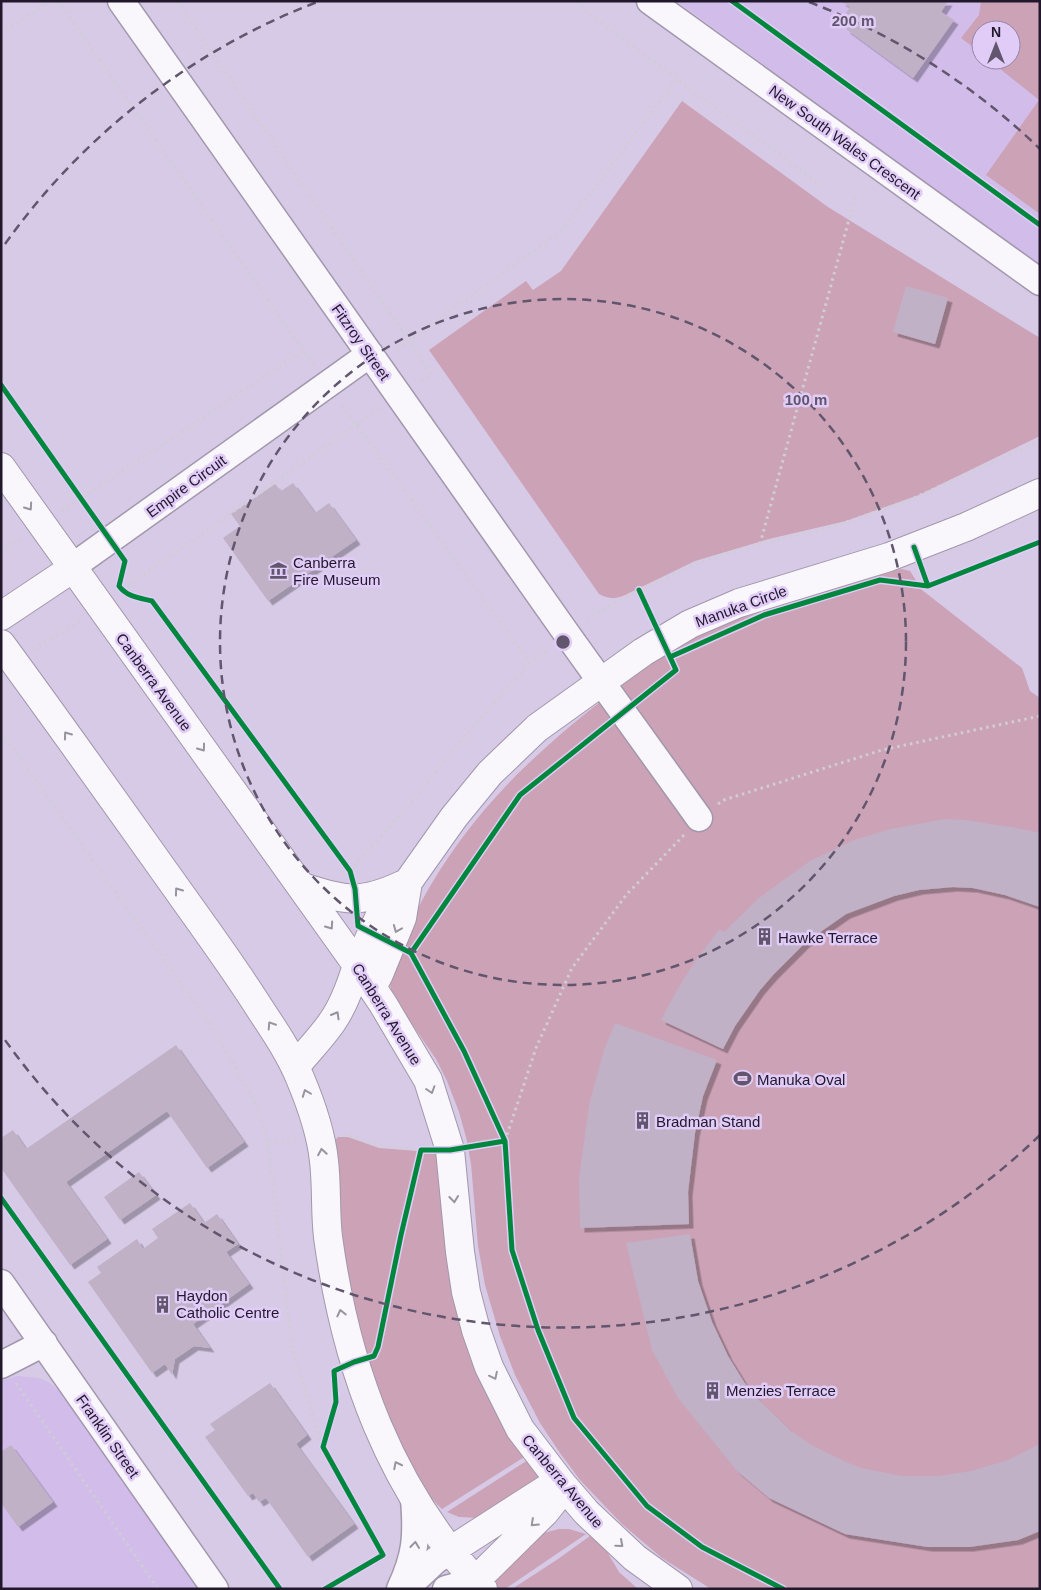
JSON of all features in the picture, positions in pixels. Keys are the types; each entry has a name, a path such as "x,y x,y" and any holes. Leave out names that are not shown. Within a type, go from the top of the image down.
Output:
{"main road":[{"name":"Canberra Avenue","path":"1,467 365,976 428,1080 450,1150 460,1252 466,1292 476,1330 489,1367 520,1429 561,1483 608,1535 635,1558 678,1589"},
{"name":"Manuka Circle","path":"295,1067 327,1052 338,1044 349,1029 365,976 379,974 402,918 408,882 454,817 490,773 537,728 643,652 690,624 739,603 890,557 966,527 1040,493"},
{"name":"Empire Circuit","path":"1,616 72,567"},
{"path":"1,644 248,989 295,1067 310,1105 320,1138 326,1182 328,1233 338,1300 354,1362 374,1420 414,1499 450,1551 479,1585 557,1498 561,1483"},
{"path":"302,887 335,896 356,899 384,894 408,882"},
{"path":"450,1551 561,1483"}],"street":[{"name":"Fitzroy Street","path":"121,1 699,818"},
{"name":"New South Wales Crescent","path":"650,1 1040,282"},
{"name":"Empire Circuit","path":"72,567 327,384 373,359"},
{"name":"Franklin Street","path":"1,1283 215,1589"},
{"path":"2,1365 44,1343"},
{"path":"400,1589 414,1555 416,1536 414,1499"},
{"path":"405,1589 436,1560 450,1551"},
{"path":"446,1589 479,1585"}],"path":[{"path":"1,35 50,1"},
{"path":"58,1 303,351 530,663"},
{"path":"30,651 102,609 122,590 398,395 431,375 176,1"},
{"path":"577,1 584,9 824,188"},
{"path":"373,359 409,341 562,230 677,78"},
{"path":"760,544 856,194"},
{"path":"1,551 303,351"},
{"path":"75,490 86,506"},
{"path":"639,590 643,599"},
{"path":"505,1140 536,1048 572,968 628,894 699,818 724,800 882,750 1040,716"},
{"path":"1,732 211,1025 253,1098 268,1142 294,1352 323,1447 328,1456"},
{"path":"344,863 350,871 356,899"},
{"path":"501,1132 505,1140 506,1150"},
{"path":"496,1142 505,1140"},
{"path":"419,1160 421,1150 450,1150"},
{"path":"2,1365 158,1589"},
{"path":"323,1447 326,1438"}],"shaded area":[{"path":"676,1 1040,1 1040,266 814,101"},
{"path":"981,1 1040,1 1040,214 986,175 1039,100 1002,70 1021,70 1021,20 975,20 979,15"},
{"path":"971,25 971,46 961,38"},
{"path":"682,101 828,207 1040,338 1040,436 919,495 846,521 769,539 695,561 623,596 608,598 599,594 429,350 526,281 533,290 561,271"},
{"name":"Manuka Oval","path":"901,569 910,571 922,590 1022,668 1030,691 1040,698 1040,1589 711,1589 662,1558 622,1524 580,1480 540,1423 515,1375 500,1336 485,1285 478,1246 471,1164 459,1112 436,1059 392,993 390,979 403,940 415,913 456,846 477,819 522,770 600,702 661,656 709,630 790,600"},
{"path":"338,1137 348,1137 379,1148 418,1151 375,1347 373,1352 365,1355 346,1272 334,1141"},
{"path":"422,1152 438,1154 526,1456 442,1509 428,1494 411,1465 367,1363 377,1357 380,1349"},
{"path":"17,1376 39,1378 50,1383 59,1391 199,1589 1,1589 1,1381"},
{"path":"528,1460 544,1480 478,1518 459,1517 447,1512"},
{"path":"559,1529 569,1529 586,1534 505,1589 499,1589 490,1579 540,1534"},
{"path":"590,1536 606,1550 619,1572 638,1589 512,1589 558,1559"}],"building":[{"path":"841,1 948,1 941,12 954,20 913,78 846,29 852,21 845,15 850,7"},
{"path":"906,286 948,298 935,344 893,332"},
{"name":"Canberra Fire Museum","path":"293,483 315,513 329,503 356,540 268,601 223,538 240,526 231,514 275,484 281,491"},
{"name":"Hawke Terrace","path":"945,819 964,820 1040,833 1040,907 1005,895 973,888 953,887 919,890 894,896 846,914 806,942 760,990 735,1026 723,1049 661,1020 695,961 720,929 724,932 759,898 810,861 854,840 891,829"},
{"name":"Bradman Stand","path":"615,1023 717,1060 703,1096 695,1133 688,1192 689,1224 580,1228 579,1179 589,1105 604,1050"},
{"path":"176,1045 244,1142 207,1168 167,1111 66,1182 107,1239 70,1265 1,1168 1,1138 13,1130 26,1149"},
{"path":"139,1172 156,1195 120,1220 104,1197"},
{"name":"Haydon Catholic Centre","path":"190,1203 204,1223 217,1214 238,1244 226,1252 249,1284 193,1324 210,1348 194,1346 175,1359 172,1375 165,1364 152,1373 88,1282 101,1273 97,1267 137,1239 143,1249 158,1238 152,1229"},
{"name":"Menzies Terrace","path":"690,1234 698,1281 712,1322 728,1356 744,1382 757,1398 791,1431 813,1446 846,1462 861,1468 902,1476 939,1476 971,1471 1008,1460 1040,1444 1040,1531 1018,1540 969,1547 928,1547 845,1534 769,1498 737,1471 678,1398 652,1350 626,1243"},
{"path":"270,1383 307,1435 296,1444 354,1524 308,1557 266,1498 259,1502 253,1493 248,1496 205,1437 215,1430 210,1424"},
{"path":"11,1445 53,1502 18,1527 1,1503 1,1452"}],"cycle path":[{"path":"732,1 1040,225"},
{"path":"1,385 125,561 119,586 130,595 152,601 350,871 355,889 358,926 411,953 464,1051 505,1141 512,1250 538,1330 574,1418 647,1506 702,1547 783,1589"},
{"path":"914,547 928,586 1040,542"},
{"path":"670,657 764,615 880,580 928,586"},
{"path":"411,953 520,795 676,670 639,590"},
{"path":"325,1589 383,1555 323,1447 336,1402 334,1371 374,1356 378,1347 421,1150 450,1150 505,1141"},
{"path":"1,1198 280,1589"}],"place":[{"name":"Canberra Fire Museum","path":"279,571"},
{"name":"Hawke Terrace","path":"764,937"},
{"name":"Manuka Oval","path":"743,1079"},
{"name":"Bradman Stand","path":"642,1121"},
{"name":"Haydon Catholic Centre","path":"162,1304"},
{"name":"Menzies Terrace","path":"712,1390"}]}
